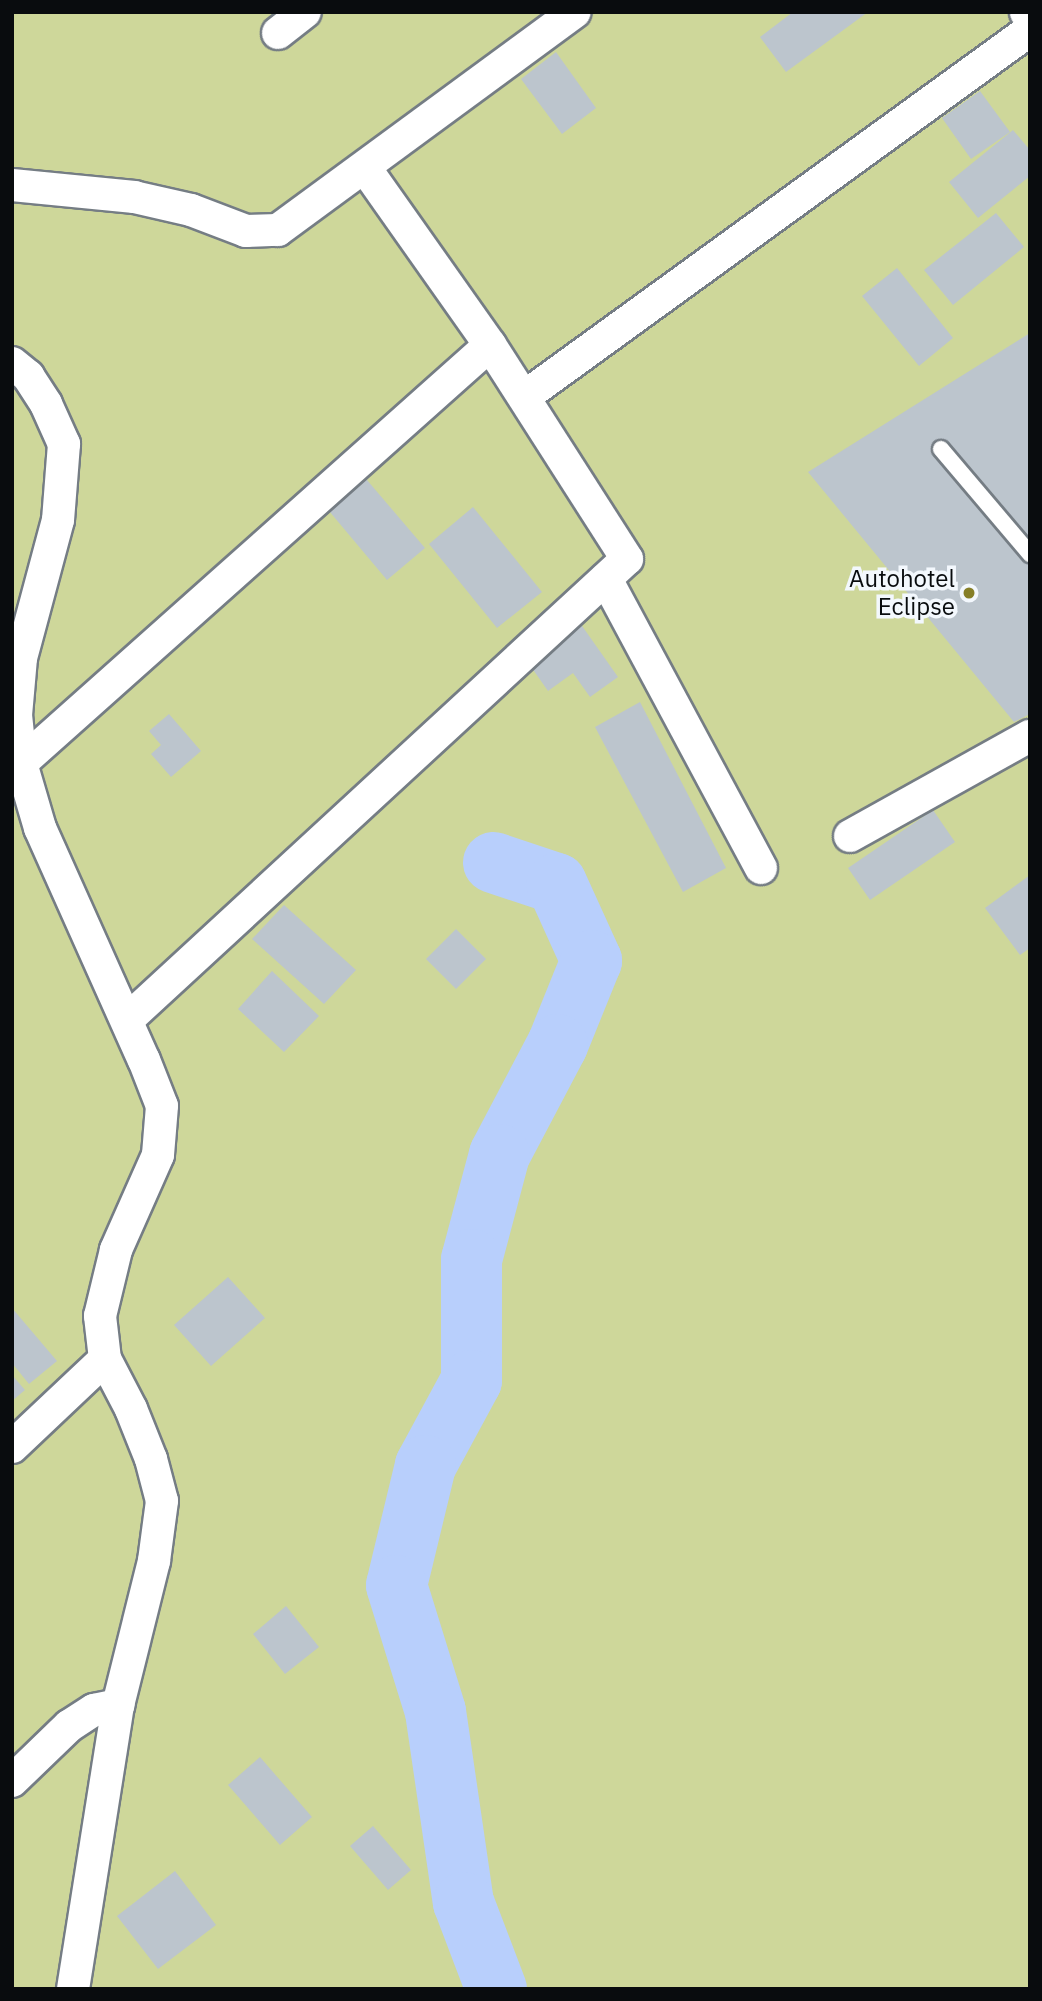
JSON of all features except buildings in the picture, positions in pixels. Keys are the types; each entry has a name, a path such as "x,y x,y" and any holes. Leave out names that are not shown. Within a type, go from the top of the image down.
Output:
{"street":[{"path":"278,33 305,12"},
{"path":"12,186 134,197 191,211 246,231 278,230 366,169 575,12"},
{"path":"524,397 1030,30"},
{"path":"127,1020 627,559 490,345 366,169"},
{"path":"21,763 490,345"},
{"path":"12,363 28,376 46,404 64,443 58,520 21,658 16,715 21,763 40,828 127,1020 162,1106 158,1155 116,1250 100,1316 105,1359 131,1409 151,1459 162,1501 154,1561 118,1704 73,1989"},
{"path":"606,579 761,868"},
{"path":"850,836 1030,736"},
{"path":"12,1447 105,1359"},
{"path":"12,1781 69,1726 94,1710 118,1704"}],"lane":[{"path":"941,449 1030,554"}],"green space":[{"path":"12,12 1030,12 1030,1989 12,1989"}],"waterway":[{"path":"493,862 556,883 591,960 557,1044 499,1154 471,1259 471,1380 425,1465 396,1585 435,1711 463,1902 496,1989"}],"place":[{"name":"Autohotel Eclipse","path":"969,593"}]}
